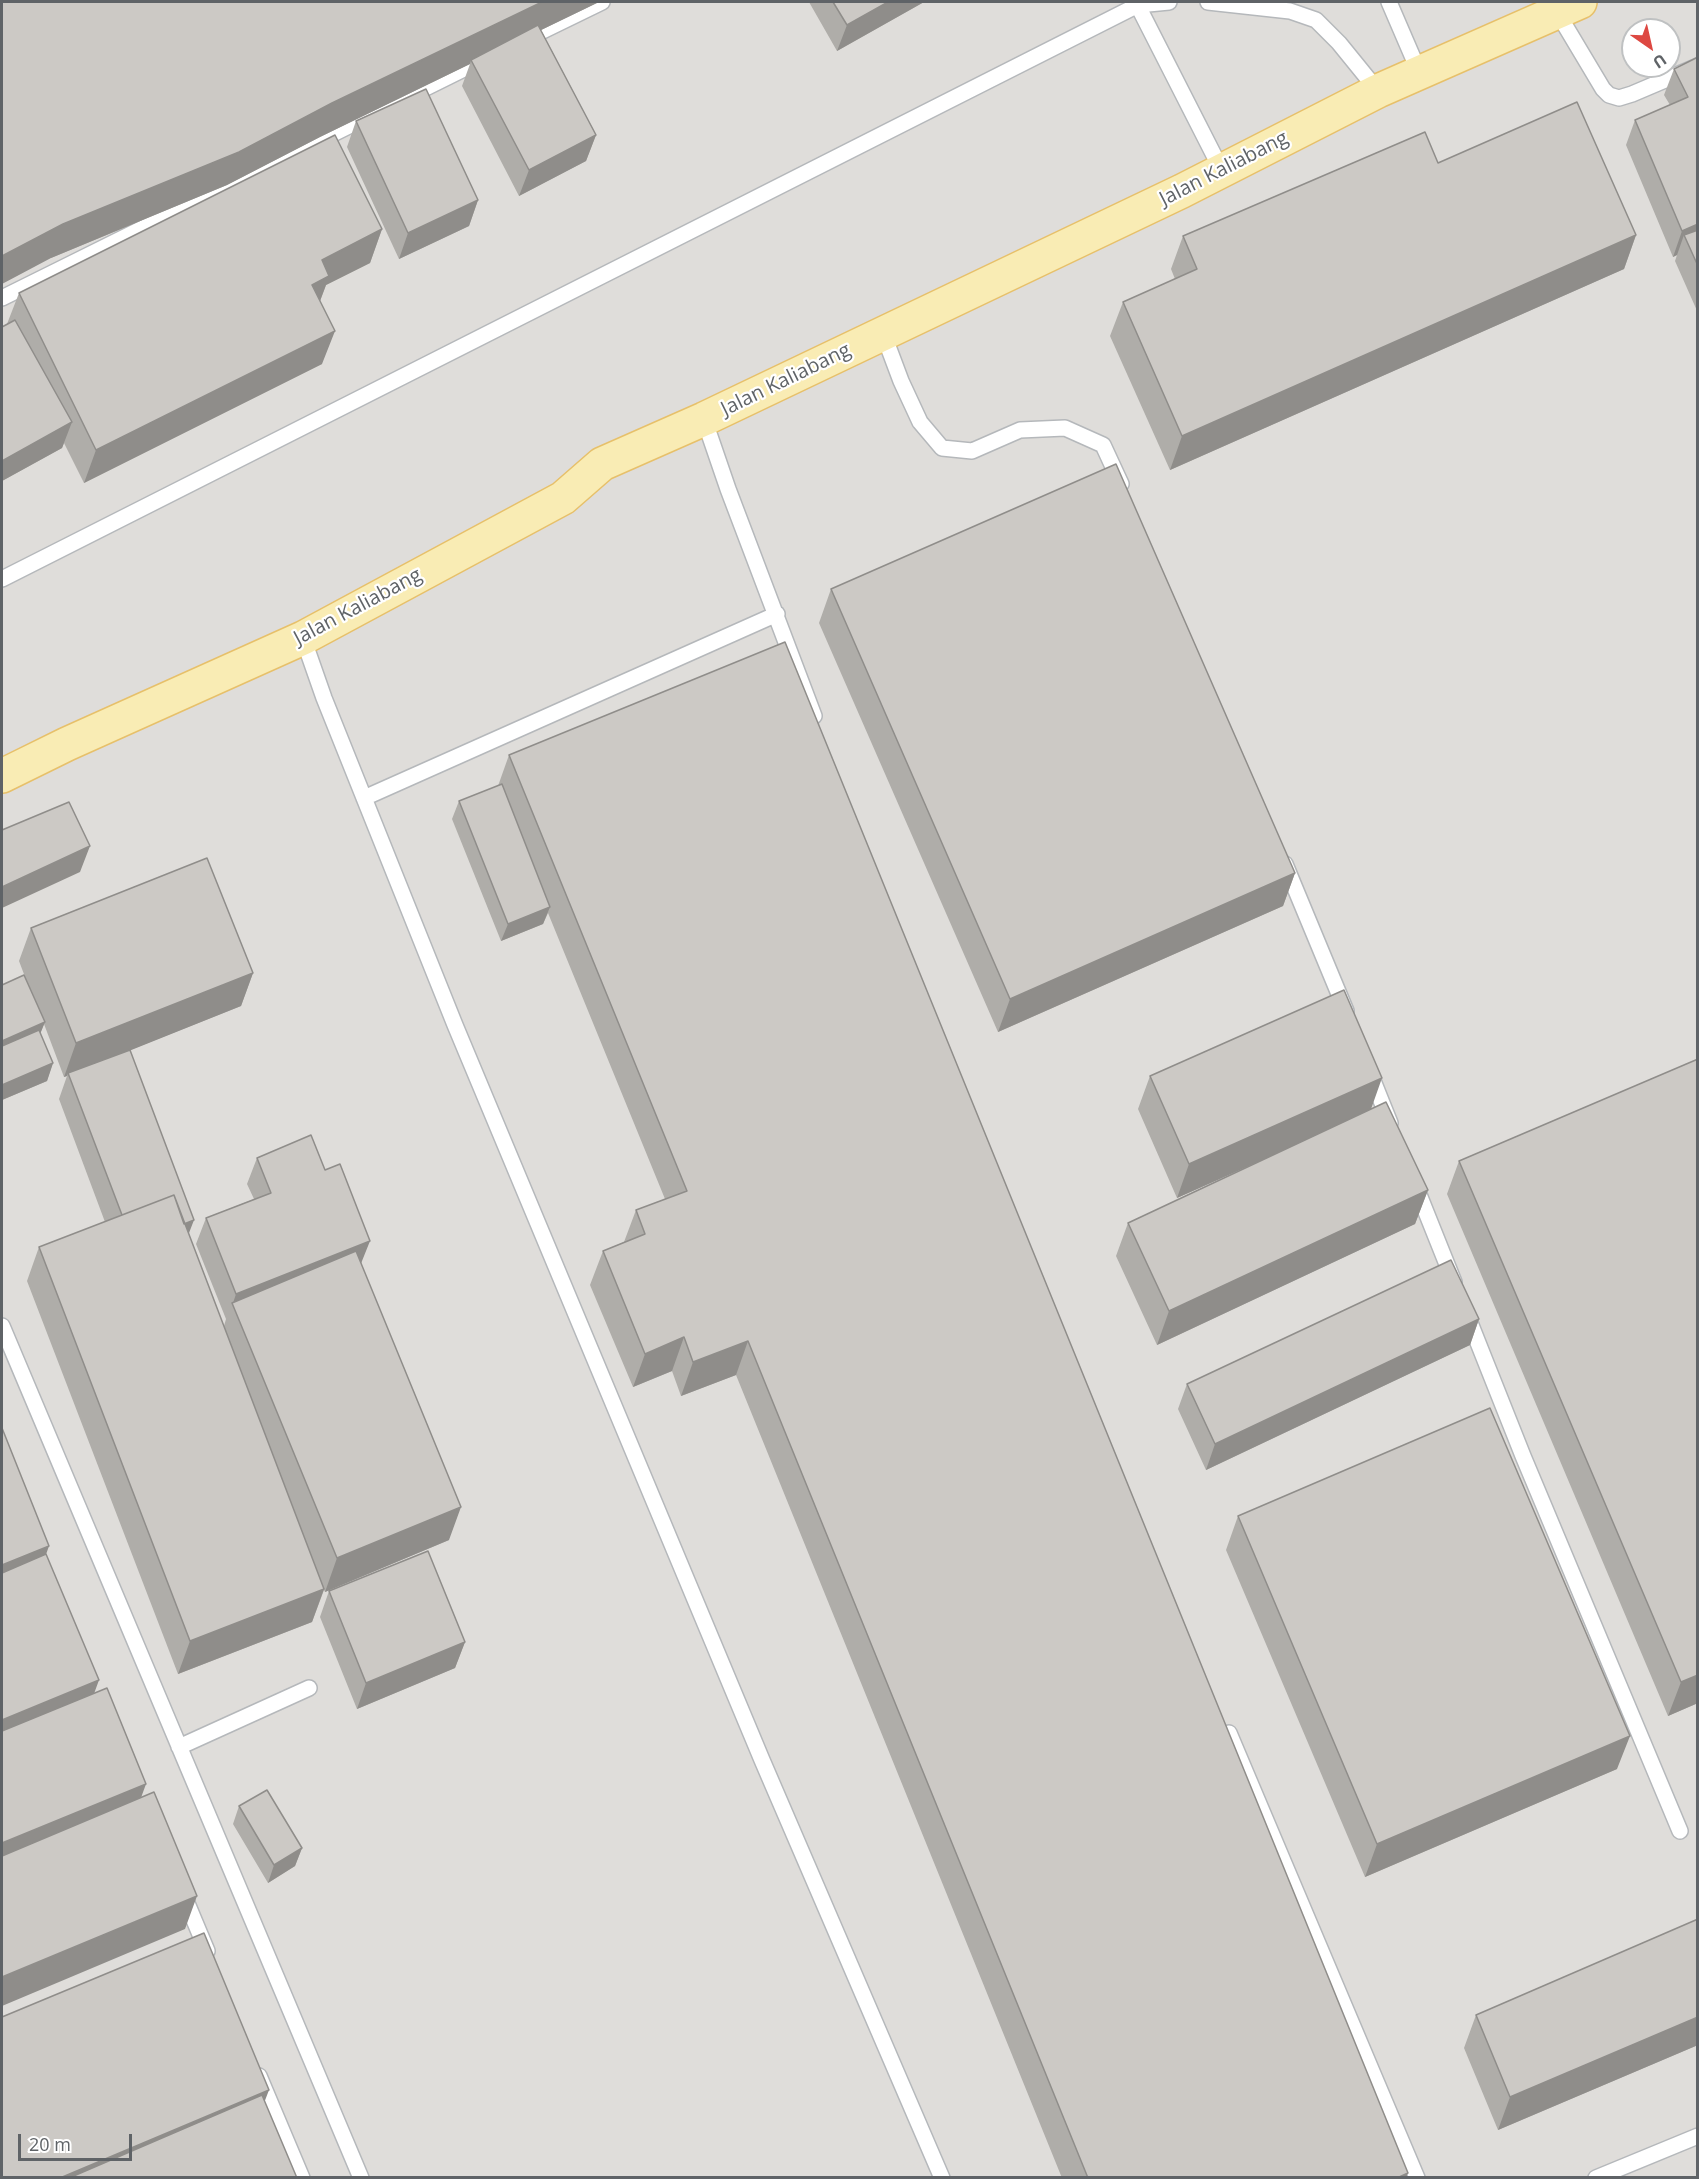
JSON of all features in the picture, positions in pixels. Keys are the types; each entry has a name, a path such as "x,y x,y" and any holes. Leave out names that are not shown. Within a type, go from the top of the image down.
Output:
{"main road":[{"name":"Jalan Kaliabang","path":"2,776 67,744 303,638 563,498 602,464 704,419 1222,171 1378,91 1569,7"}],"lane":[{"path":"2,298 602,2"},
{"path":"2,579 1137,3 1169,2"},
{"path":"1208,2 1290,11 1316,20 1339,43 1378,91"},
{"path":"1389,2 1420,74"},
{"path":"1137,3 1222,171"},
{"path":"1569,7 1609,95 1619,98 1632,94 1698,66"},
{"path":"883,333 901,381 920,422 942,448 972,451 1020,430 1065,428 1103,445 1128,498"},
{"path":"704,419 728,489 821,734"},
{"path":"364,798 777,614"},
{"path":"303,638 324,698 460,1036 758,1749 942,2178"},
{"path":"1280,851 1351,1024"},
{"path":"1364,1058 1395,1135"},
{"path":"1408,1168 1523,1456 1680,1831"},
{"path":"2,1326 361,2178"},
{"path":"179,1747 309,1688"},
{"path":"1222,1718 1417,2178"},
{"path":"177,1880 214,1968"},
{"path":"255,2067 302,2178"},
{"path":"1596,2178 1698,2136"}],"shaded area":[{"path":"2,2 1697,2 1697,2177 2,2177"}],"building":[{"path":"2,2 542,2 332,103 239,152 63,224 2,256"},
{"path":"833,2 888,2 847,25"},
{"path":"538,25 596,135 529,170 471,60"},
{"path":"1698,57 1698,224 1682,231 1635,120 1688,97 1678,78 1681,78 1681,66"},
{"path":"426,89 478,200 408,233 356,121"},
{"path":"1577,102 1636,235 1182,436 1123,302 1197,269 1183,236 1425,132 1438,163"},
{"path":"335,135 382,229 322,260 329,276 312,285 335,331 96,450 19,293"},
{"path":"1698,230 1698,266 1684,235"},
{"path":"15,320 72,422 2,461 2,327"},
{"path":"1116,464 1295,873 1010,999 831,589"},
{"path":"785,642 1408,2173 1397,2178 1088,2178 748,1341 693,1362 684,1337 645,1354 603,1251 645,1234 636,1210 687,1191 509,755"},
{"path":"502,784 550,907 508,924 459,801"},
{"path":"69,802 90,846 2,887 2,830"},
{"path":"207,858 253,973 76,1043 31,928"},
{"path":"24,975 45,1022 2,1041 2,985"},
{"path":"1344,990 1382,1078 1189,1164 1150,1076"},
{"path":"39,1030 53,1063 2,1085 2,1046"},
{"path":"130,1050 194,1220 184,1224 174,1195 122,1215 68,1073"},
{"path":"1698,1059 1698,1675 1681,1682 1459,1161"},
{"path":"1386,1102 1428,1190 1169,1311 1128,1223"},
{"path":"311,1135 325,1170 340,1164 370,1241 236,1294 206,1218 271,1193 257,1158"},
{"path":"174,1195 324,1589 190,1641 39,1247"},
{"path":"356,1251 461,1507 337,1558 232,1303"},
{"path":"1451,1260 1479,1319 1215,1444 1187,1384"},
{"path":"1490,1408 1630,1736 1377,1844 1238,1516"},
{"path":"2,1428 49,1546 2,1565"},
{"path":"428,1551 465,1642 366,1683 329,1591"},
{"path":"46,1554 99,1680 2,1720 2,1573"},
{"path":"107,1688 146,1784 2,1843 2,1731"},
{"path":"267,1790 302,1848 274,1865 239,1806"},
{"path":"154,1792 197,1896 2,1977 2,1856"},
{"path":"1698,1919 1698,2017 1510,2097 1476,2015"},
{"path":"204,1933 269,2090 60,2178 2,2178 2,2017"},
{"path":"262,2095 297,2178 69,2178"}]}
